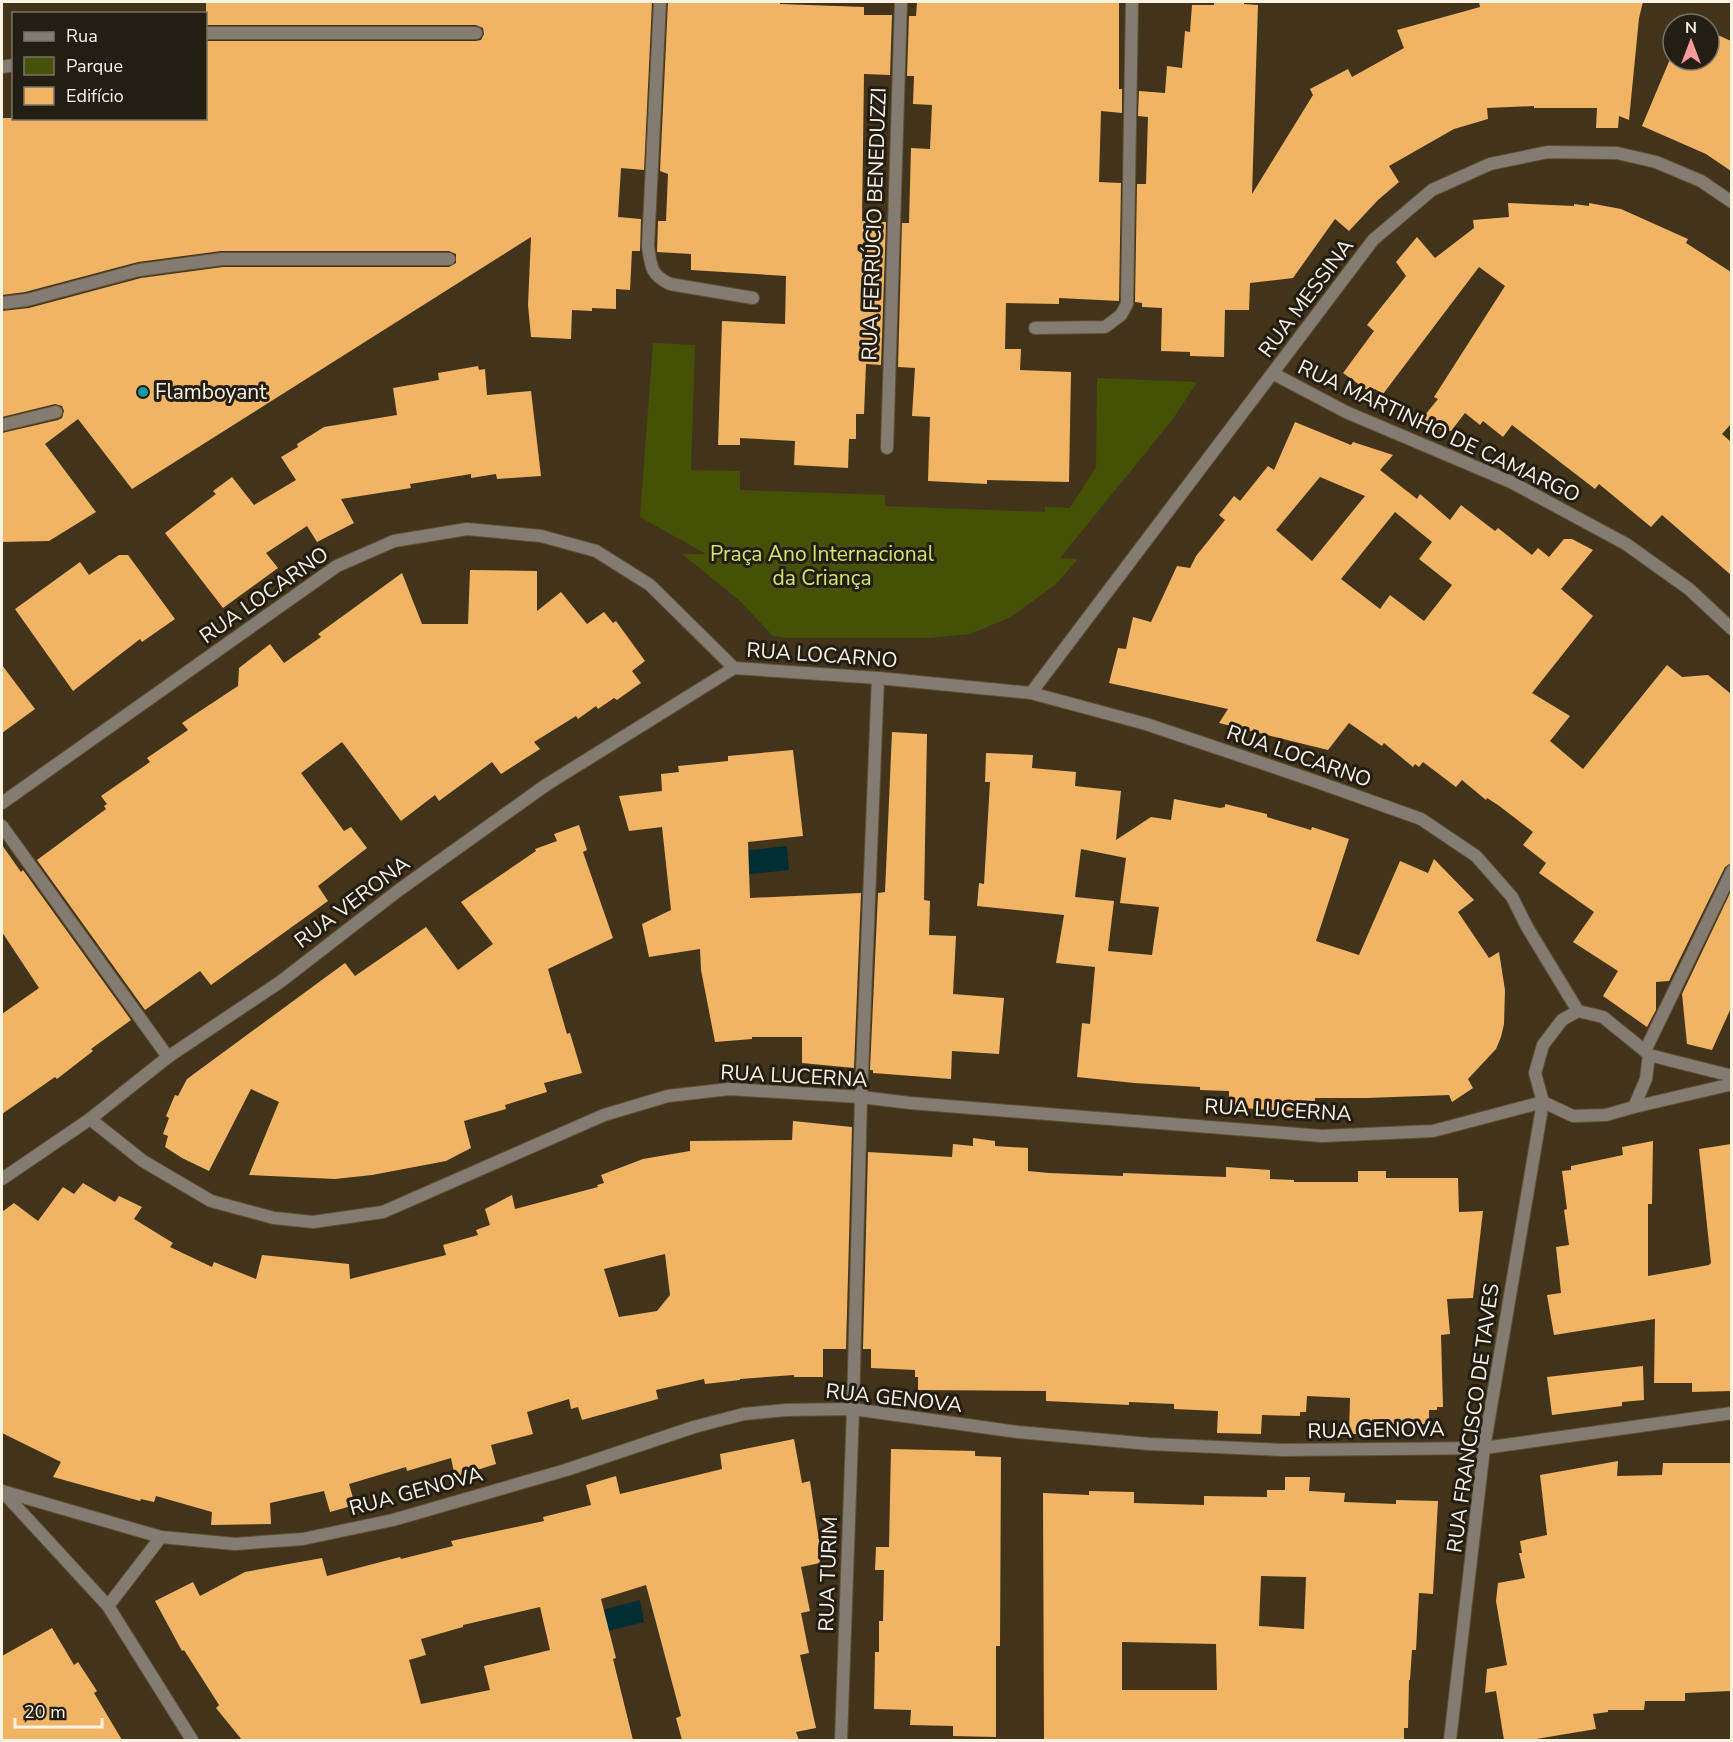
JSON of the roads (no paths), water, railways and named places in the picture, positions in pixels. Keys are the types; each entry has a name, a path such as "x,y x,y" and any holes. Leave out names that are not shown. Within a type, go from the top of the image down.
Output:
{"street":[{"path":"660,2 648,246 651,268 659,279 670,284 753,298"},
{"name":"RUA FERRÚCIO BENEDUZZI","path":"887,448 901,2"},
{"path":"1035,328 1105,327 1121,315 1127,304 1132,2"},
{"path":"207,33 476,33"},
{"name":"RUA MESSINA","path":"1031,693 1373,240 1432,190 1490,164 1548,152 1617,153 1656,162 1701,181 1731,202"},
{"path":"2,303 27,300 139,270 222,259 449,259"},
{"name":"RUA MARTINHO DE CAMARGO","path":"1274,374 1346,412 1511,482 1626,544 1689,589 1731,629"},
{"path":"2,425 56,412"},
{"name":"RUA LOCARNO","path":"2,803 337,566 394,541 467,529 541,536 596,551 650,585 734,668 878,678 1031,693 1146,724 1421,819 1476,856 1512,897 1527,927 1578,1011"},
{"name":"RUA VERONA","path":"2,1179 90,1119 168,1057 280,982 399,890 546,784 734,668"},
{"name":"RUA TURIM","path":"842,1740 861,1097 878,678"},
{"path":"2,826 168,1057"},
{"path":"1634,1107 1646,1079 1647,1053 1731,871"},
{"path":"1731,1076 1647,1053 1603,1017 1578,1011 1562,1020 1543,1045 1535,1073 1543,1102 1573,1116 1606,1115 1731,1084"},
{"name":"RUA LUCERNA","path":"90,1119 143,1161 211,1201 274,1218 313,1222 383,1212 604,1115 668,1096 729,1089 861,1097 910,1103 1322,1136 1433,1131 1543,1102"},
{"name":"RUA FRANCISCO DE TAVES","path":"1450,1740 1484,1448 1543,1102"},
{"name":"RUA GENOVA","path":"2,1491 161,1537 235,1544 303,1539 393,1520 566,1470 694,1427 744,1414 786,1410 853,1409 1018,1432 1149,1444 1283,1450 1484,1448 1731,1413"},
{"path":"2,1491 108,1606 192,1740"},
{"path":"108,1606 161,1537"}],"water":[{"path":"787,846 789,870 744,875 742,851"},
{"path":"640,1600 644,1622 604,1632 599,1611"}],"place":[{"name":"Flamboyant","path":"143,392"}],"park label":[{"name":"Praça Ano Internacional da Criança","path":"822,566"}]}
